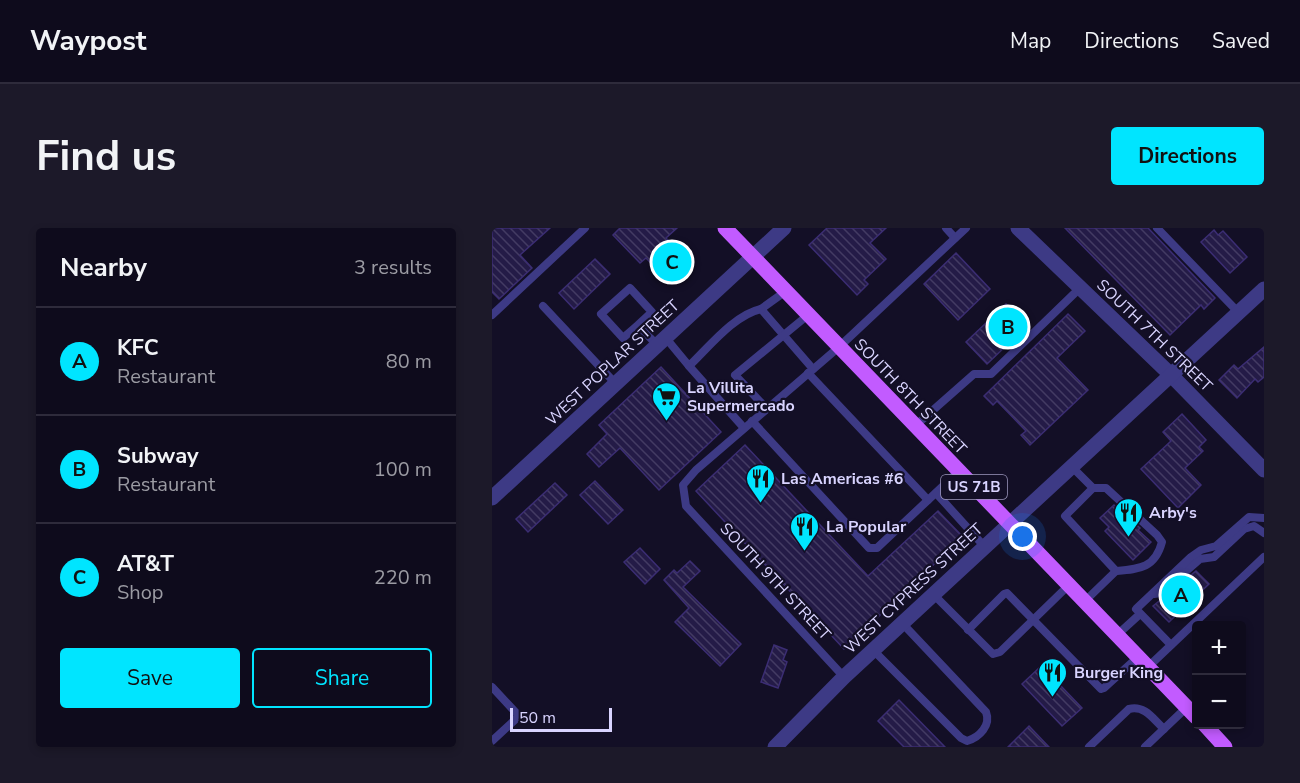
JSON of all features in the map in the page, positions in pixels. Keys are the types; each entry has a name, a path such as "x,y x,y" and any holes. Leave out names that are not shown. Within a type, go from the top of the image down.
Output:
{"main road":[{"name":"SOUTH 8TH STREET","path":"725,228 1192,712"},
{"path":"1209,729 1226,747"}],"street":[{"name":"WEST POPLAR STREET","path":"494,491 783,228"},
{"name":"SOUTH 7TH STREET","path":"1018,228 1172,375 1264,470"},
{"name":"WEST CYPRESS STREET","path":"775,747 844,677 1264,289"}],"lane":[{"path":"492,315 585,228"},
{"path":"945,228 955,238"},
{"path":"638,325 661,341 689,366 744,428 839,347 966,228"},
{"path":"1157,228 1239,313"},
{"path":"630,288 652,312 638,325 623,338 601,314 630,288"},
{"path":"915,426 974,374 991,374 1080,288"},
{"path":"689,366 737,321 749,312 761,309 786,291"},
{"path":"543,306 615,383"},
{"path":"761,309 811,371 928,500"},
{"path":"767,409 735,375 808,315"},
{"path":"752,421 869,548 877,548 958,471"},
{"name":"SOUTH 9TH STREET","path":"744,428 696,470 683,485 686,506 844,677"},
{"path":"1072,467 1093,488 1106,488 1162,542 1160,552 1151,563 1138,569 1116,571 1085,602"},
{"path":"1093,488 1065,516 1116,571"},
{"path":"936,493 984,546"},
{"path":"1171,645 1136,609 1191,556 1201,550 1216,546 1249,517 1264,518"},
{"path":"1151,594 1161,593 1200,559 1214,557 1244,529 1254,526 1264,533"},
{"path":"968,630 1007,593 1101,689 1171,645 1264,557"},
{"path":"933,594 993,654 1000,652 1069,585"},
{"path":"1117,635 1140,614"},
{"path":"873,650 961,738 967,741 974,739 986,726 989,719 986,712 902,623"},
{"path":"492,687 519,716 492,741"},
{"path":"1089,747 1129,709 1136,707 1144,709 1164,729"},
{"path":"1145,747 1164,729 1192,712"}],"building":[{"path":"492,228 550,228 520,255 532,268 499,299 492,292"},
{"path":"620,228 677,228 666,238 687,261 667,280 646,258 640,263 613,235"},
{"path":"827,228 886,228 870,243 886,259 864,280 868,284 857,295 809,245"},
{"path":"1065,228 1148,228 1215,298 1204,309 1201,305 1170,335"},
{"path":"1214,230 1218,235 1223,231 1247,257 1230,273 1201,242"},
{"path":"956,253 990,289 958,320 924,284"},
{"path":"595,259 610,274 574,309 559,293"},
{"path":"1006,304 1027,326 987,364 966,342"},
{"path":"1068,314 1085,331 1057,358 1088,390 1030,445 1021,435 1026,431 997,401 993,405 984,396"},
{"path":"1264,347 1264,377 1258,382 1255,379 1237,398 1219,380 1234,365 1238,369"},
{"path":"661,367 721,432 659,490 620,448 599,467 587,454 607,434 599,425"},
{"path":"1182,414 1206,440 1199,447 1203,451 1185,468 1201,485 1178,508 1141,469 1171,441 1163,432"},
{"path":"745,445 868,576 938,511 963,537 844,649 696,491"},
{"path":"595,481 623,510 608,524 580,495"},
{"path":"555,483 567,495 528,532 516,519"},
{"name":"Arby's","path":"1114,505 1140,528 1138,530 1151,542 1133,560 1105,531 1109,527 1100,518"},
{"path":"640,548 660,569 645,584 624,562"},
{"path":"690,561 700,571 683,587 741,644 720,666 675,622 689,608 664,580 674,570 677,573"},
{"path":"1196,571 1209,584 1169,622 1153,606"},
{"path":"774,645 787,650 783,660 787,662 778,688 761,682"},
{"name":"Burger King","path":"1039,668 1058,687 1061,686 1082,708 1062,726 1022,684"},
{"path":"899,700 945,747 904,747 878,721"},
{"path":"1029,726 1049,747 1008,747"}],"place":[{"name":"AT&T","path":"672,262"},
{"name":"Subway","path":"1008,327"},
{"name":"La Villita Supermercado","path":"666,422"},
{"name":"Las Americas #6","path":"760,504"},
{"name":"Arby's","path":"1128,538"},
{"name":"La Popular","path":"805,552"},
{"name":"KFC","path":"1181,595"},
{"name":"Burger King","path":"1053,698"}]}
